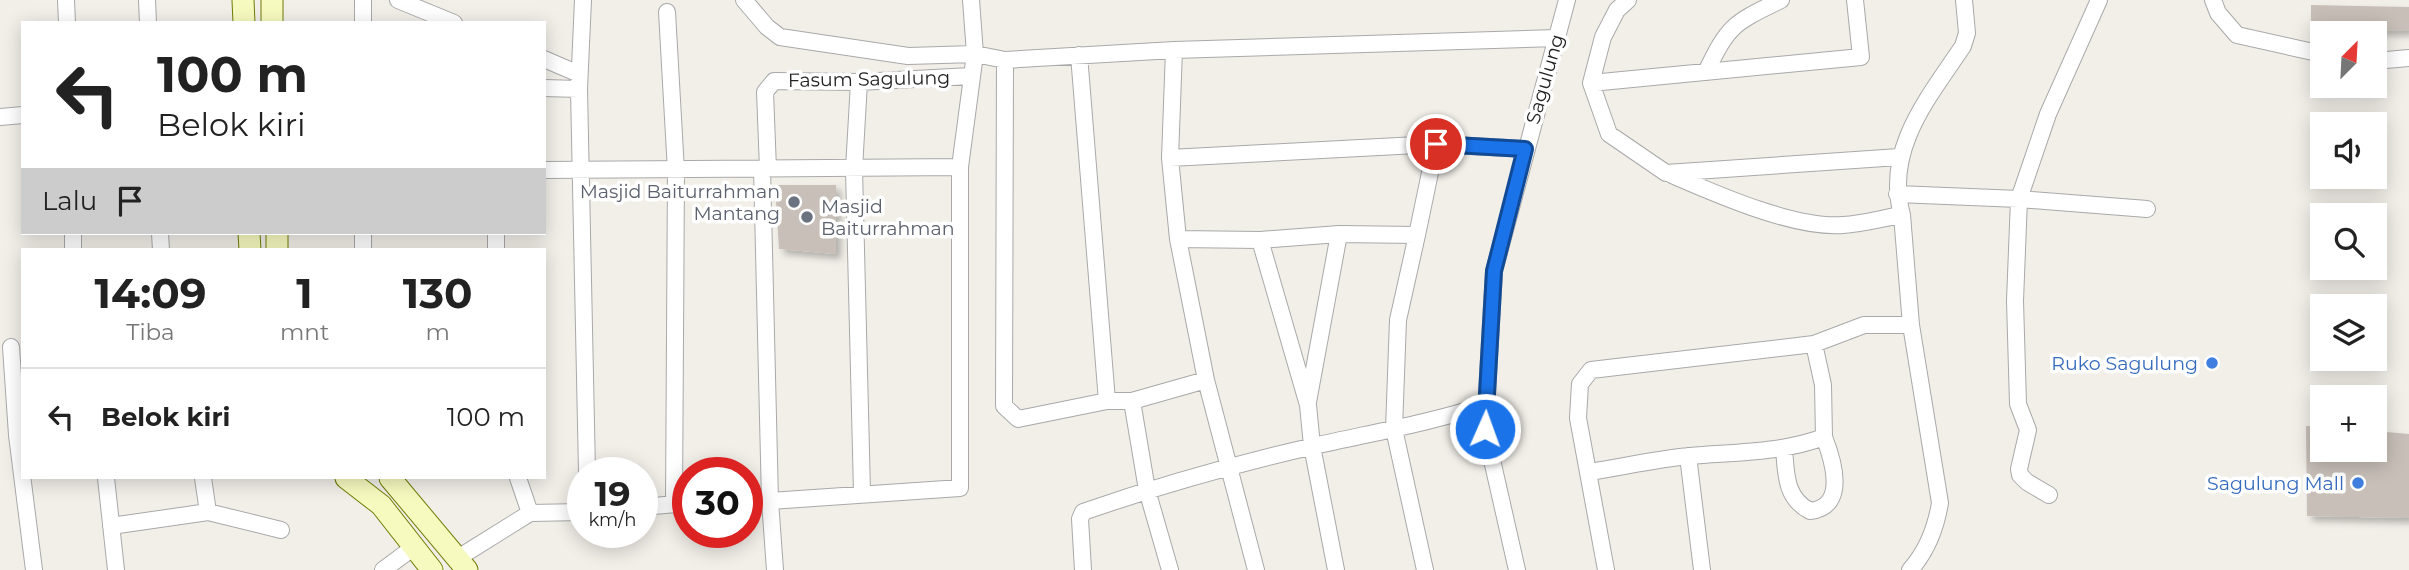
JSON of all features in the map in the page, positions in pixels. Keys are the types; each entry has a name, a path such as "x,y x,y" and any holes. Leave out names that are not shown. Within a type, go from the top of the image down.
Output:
{"street":[{"path":"66,0 67,21"},
{"path":"146,0 148,21"},
{"path":"243,0 244,21"},
{"path":"272,0 272,21"},
{"path":"363,0 363,21"},
{"path":"398,0 449,21"},
{"path":"583,0 579,81 587,457"},
{"path":"744,0 766,27 780,37 908,56 975,54 1005,60 1174,50 1556,38"},
{"path":"763,500 862,492 960,488 961,167 975,54 971,0"},
{"name":"Sagulung","path":"1517,570 1485,429 1494,271 1567,0"},
{"path":"1628,0 1617,10 1603,37 1591,83 1609,134 1666,173 1716,194 1802,221 1842,225 1902,215"},
{"path":"1706,72 1736,22 1781,0"},
{"path":"1591,83 1861,57 1855,0"},
{"path":"1910,570 1919,560 1936,524 1940,503 1911,325 1898,194 1899,157 1915,117 1963,46 1967,33 1964,0"},
{"path":"2049,495 2027,482 2018,469 2028,430 2018,404 2015,301 2019,199 2048,114 2099,0"},
{"path":"2213,0 2218,13 2237,35 2310,51"},
{"path":"667,12 676,171 680,457"},
{"path":"1174,50 1170,158 1178,239 1206,380 1256,570"},
{"path":"1079,55 1107,401"},
{"path":"2387,60 2409,58"},
{"path":"546,60 579,81"},
{"path":"1005,60 1004,405 1018,419 1107,401 1132,401 1206,380"},
{"name":"Fasum Sagulung","path":"765,168 765,92 768,84 774,81 859,82 971,76"},
{"path":"546,88 579,81"},
{"path":"859,82 854,169 862,492"},
{"path":"0,117 21,115"},
{"path":"1170,158 1436,144 1525,149"},
{"path":"1425,570 1394,429 1398,320 1436,144"},
{"path":"1666,173 1899,157"},
{"path":"546,170 961,167"},
{"path":"765,168 770,501 775,570"},
{"path":"1898,194 2019,199 2147,209"},
{"path":"1178,239 1260,240 1339,234 1417,235"},
{"path":"1308,405 1339,234"},
{"path":"1260,240 1308,405 1312,446 1336,570"},
{"path":"1606,570 1578,418 1580,384 1591,370 1814,344 1864,324 1911,325"},
{"path":"1784,447 1788,487 1794,499 1810,511 1817,510 1829,502 1835,485 1833,459 1824,437 1823,385 1814,344"},
{"path":"11,346 20,435"},
{"path":"1132,401 1147,490 1170,570"},
{"path":"1083,570 1080,519 1083,512 1147,490 1312,446 1394,429 1485,405"},
{"path":"1589,472 1688,456 1784,447 1824,437"},
{"path":"1688,456 1702,570"},
{"path":"25,479 34,570"},
{"path":"106,479 116,570"},
{"path":"203,479 208,512"},
{"path":"347,479 381,505 432,570"},
{"path":"391,479 462,564 530,513 567,512"},
{"path":"517,479 530,513"},
{"path":"111,526 208,512 281,530"},
{"path":"383,570 414,547"}],"building":[{"path":"2311,5 2409,7 2409,31 2387,31 2387,21 2311,21"},
{"name":"Masjid Baiturrahman","path":"775,185 836,185 836,254 779,249"},
{"name":"Sagulung Mall","path":"2306,426 2310,426 2310,462 2387,462 2387,432 2409,434 2409,518 2307,516"}],"place":[{"name":"Masjid Baiturrahman Mantang","path":"794,202"},
{"name":"Masjid Baiturrahman","path":"807,217"},
{"name":"Ruko Sagulung","path":"2212,363"},
{"name":"Sagulung Mall","path":"2358,483"}],"route":[{"path":"1436,144 1525,149 1494,271 1485,429"}]}
